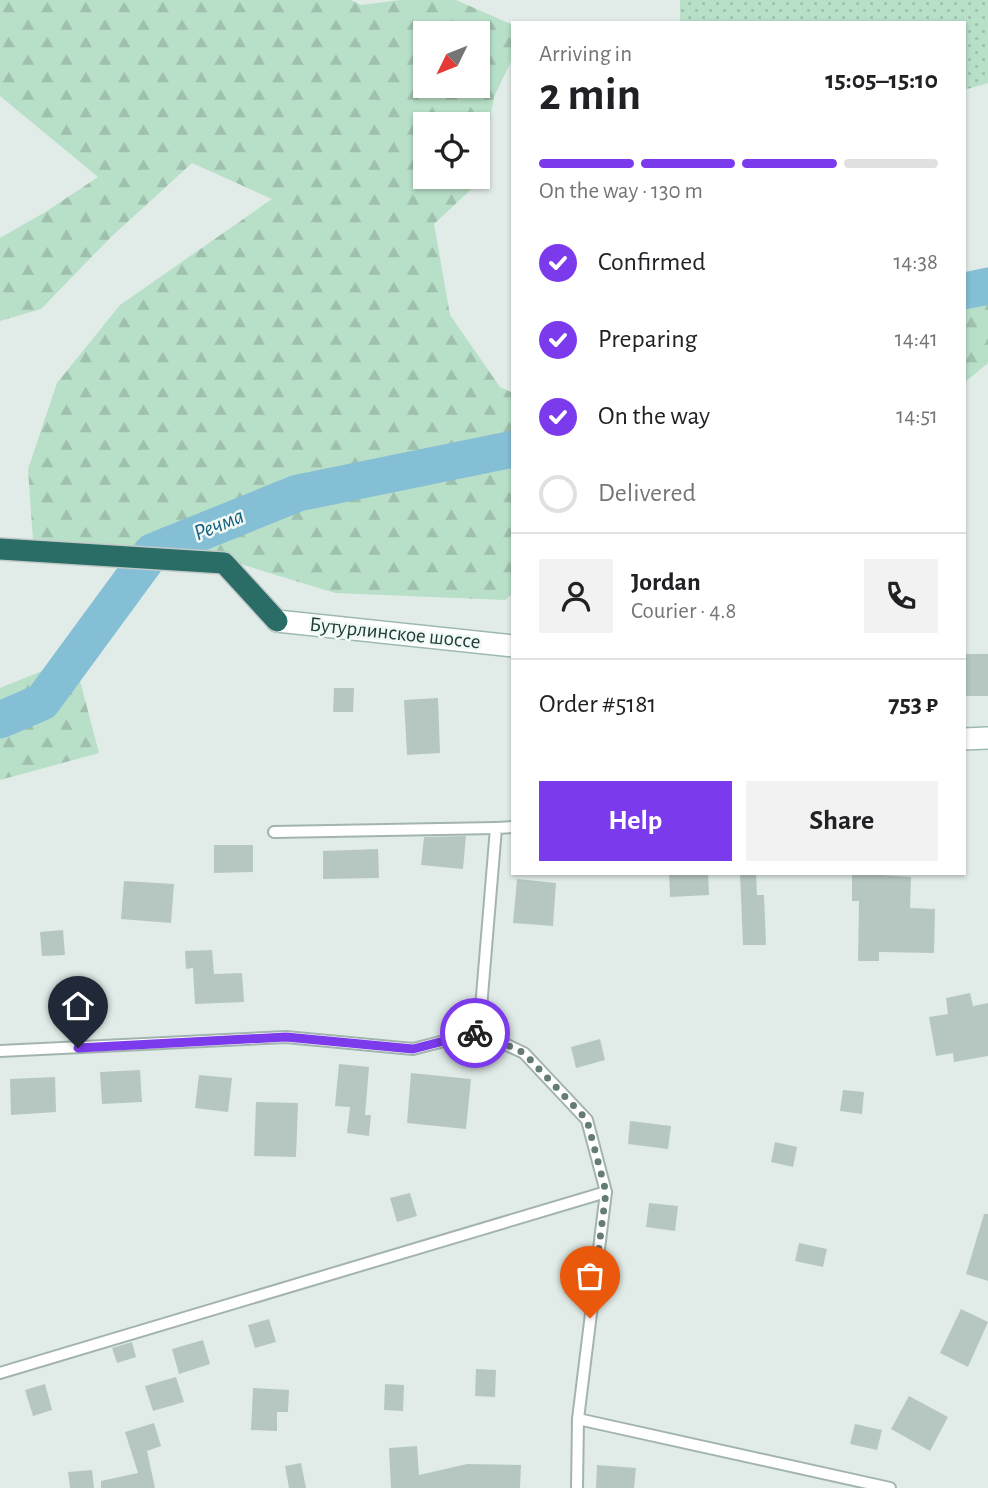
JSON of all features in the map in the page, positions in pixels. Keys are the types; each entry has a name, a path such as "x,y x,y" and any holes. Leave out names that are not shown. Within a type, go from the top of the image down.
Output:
{"highway":[{"path":"0,549 224,563 277,621"}],"main road":[{"name":"Бутурлинское шоссе","path":"277,621 511,646"},
{"path":"966,739 988,738"}],"lane":[{"path":"274,832 511,827"},
{"path":"479,1032 496,828"},
{"path":"0,1052 286,1037 413,1049 479,1032 524,1053 587,1120 606,1192 578,1419 577,1488"},
{"path":"0,1373 606,1192"},
{"path":"578,1419 890,1488"}],"green space":[{"path":"0,0 351,0 361,5 400,0 456,0 511,24 511,61 494,97 490,120 490,112 413,112 413,189 472,189 434,224 450,315 500,387 511,392 511,595 505,600 335,593 224,559 33,540 28,469 57,383 120,305 272,199 192,163 111,237 41,309 0,321 0,238 98,177 0,96"},
{"path":"680,0 988,0 988,83 966,89 966,21 680,21"},
{"path":"988,286 988,363 966,381 966,291"},
{"path":"74,658 99,753 0,780 0,688"}],"building":[{"path":"966,654 988,654 988,696 966,696"},
{"path":"334,688 354,688 353,712 333,712"},
{"path":"438,698 440,753 407,755 404,700"},
{"path":"466,836 463,869 421,865 424,837"},
{"path":"214,845 253,845 253,872 214,873"},
{"path":"378,849 379,878 323,879 323,851"},
{"path":"669,875 708,875 709,895 670,897"},
{"path":"740,875 756,875 757,895 764,895 766,945 743,945"},
{"path":"852,875 911,877 910,908 935,909 934,953 879,952 879,961 858,961 859,901 852,901"},
{"path":"517,879 556,883 553,926 513,923"},
{"path":"124,881 174,884 171,923 121,919"},
{"path":"63,930 65,955 42,956 40,932"},
{"path":"212,950 214,974 242,973 244,1002 195,1004 193,968 186,969 185,951"},
{"path":"970,993 973,1006 988,1003 988,1056 954,1062 953,1053 936,1056 929,1017 948,1014 946,998"},
{"path":"600,1039 605,1060 576,1068 571,1047"},
{"path":"339,1064 369,1067 365,1115 371,1115 369,1136 347,1133 350,1107 335,1106"},
{"path":"140,1070 142,1102 102,1104 100,1072"},
{"path":"411,1073 471,1079 466,1129 407,1123"},
{"path":"199,1075 232,1078 228,1112 195,1108"},
{"path":"55,1077 56,1112 11,1115 10,1079"},
{"path":"843,1090 864,1092 862,1114 840,1111"},
{"path":"256,1102 298,1103 296,1157 254,1156"},
{"path":"630,1121 671,1126 668,1149 628,1144"},
{"path":"775,1142 797,1147 793,1167 771,1162"},
{"path":"410,1193 417,1216 397,1222 390,1198"},
{"path":"649,1203 678,1206 675,1231 646,1227"},
{"path":"984,1214 988,1214 988,1281 966,1274"},
{"path":"799,1243 827,1249 823,1267 795,1261"},
{"path":"961,1309 988,1322 968,1367 940,1353"},
{"path":"269,1319 276,1342 255,1348 248,1325"},
{"path":"203,1340 210,1364 179,1374 172,1349"},
{"path":"132,1342 136,1357 117,1363 112,1348"},
{"path":"476,1369 496,1370 495,1397 475,1396"},
{"path":"176,1377 184,1402 153,1411 145,1386"},
{"path":"45,1384 52,1410 33,1416 25,1390"},
{"path":"385,1384 404,1385 403,1411 384,1410"},
{"path":"253,1388 289,1390 288,1412 277,1412 277,1431 251,1430"},
{"path":"909,1396 948,1417 930,1451 891,1429"},
{"path":"154,1423 161,1446 147,1451 155,1488 101,1488 101,1481 138,1473 125,1432"},
{"path":"855,1424 882,1430 877,1450 850,1444"},
{"path":"417,1446 419,1475 467,1464 521,1465 520,1488 391,1488 389,1448"},
{"path":"301,1463 306,1488 289,1488 285,1466"},
{"path":"597,1465 636,1468 634,1488 596,1488"},
{"path":"92,1470 94,1488 70,1488 68,1472"}],"waterway":[{"name":"Речма","path":"966,291 988,286"},
{"name":"Речма","path":"0,720 42,702 152,552 298,493 511,449"}],"way so far":[{"path":"475,1033 479,1032 524,1053 587,1120 606,1192 590,1318"}],"route":[{"path":"78,1048 286,1037 413,1049 475,1033"}]}
